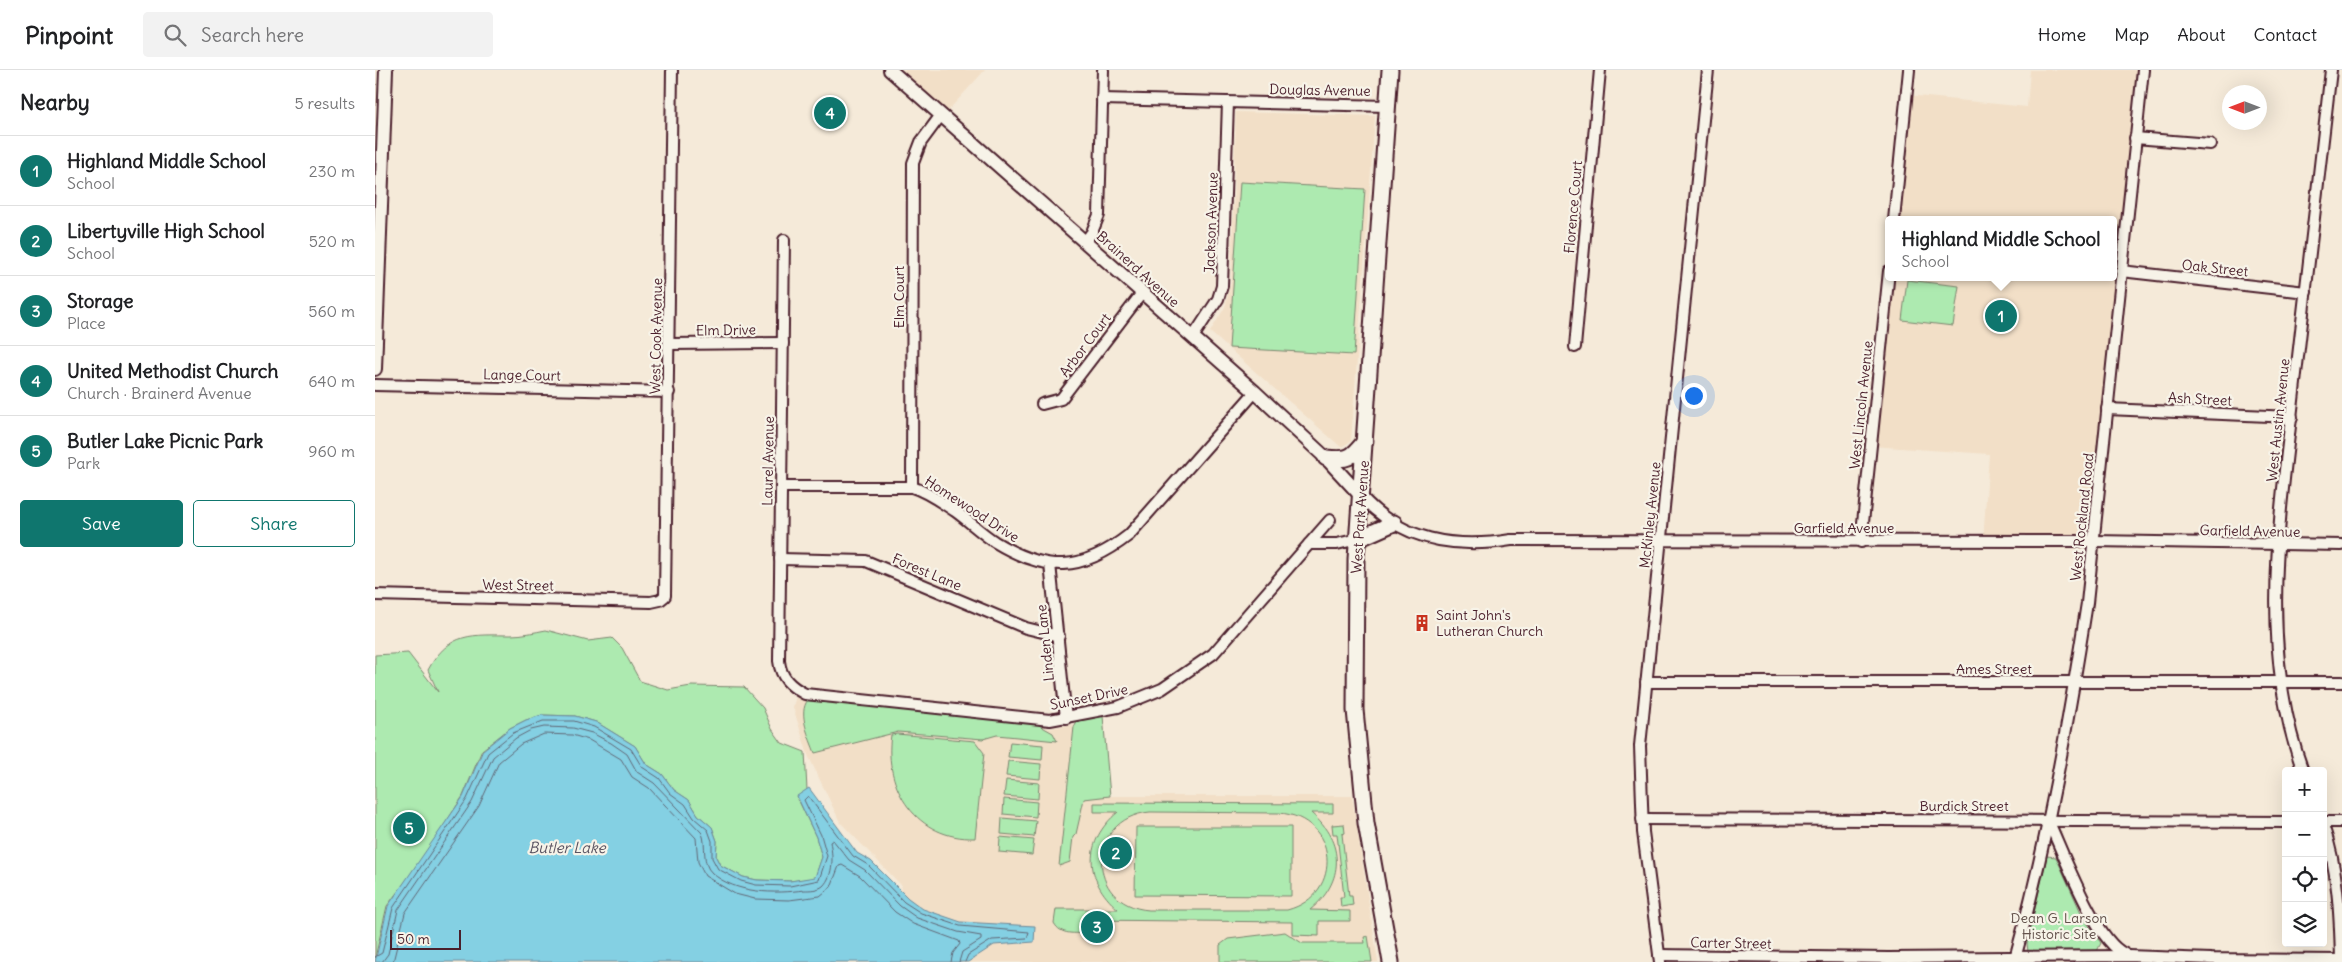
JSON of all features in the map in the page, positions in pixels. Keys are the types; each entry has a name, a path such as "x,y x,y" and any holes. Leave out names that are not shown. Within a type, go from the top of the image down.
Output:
{"main road":[{"name":"West Park Avenue","path":"1390,70 1356,559 1355,710 1366,823 1391,962"},
{"path":"1326,458 1348,458 1355,455 1365,440"},
{"path":"1358,539 1394,522"}],"street":[{"path":"375,369 386,70"},
{"name":"West Cook Avenue","path":"660,600 667,591 672,70"},
{"name":"Brainerd Avenue","path":"890,70 1255,392 1326,458 1361,496"},
{"path":"1085,242 1092,232 1099,215 1103,70"},
{"name":"Florence Court","path":"1575,347 1601,70"},
{"name":"McKinley Avenue","path":"1659,959 1642,819 1640,746 1708,70"},
{"path":"1894,216 1909,70"},
{"name":"West Rockland Road","path":"2015,959 2048,820 2075,683 2094,541 2143,70"},
{"name":"West Austin Avenue","path":"2302,767 2288,721 2277,648 2275,602 2278,545 2291,417 2331,70"},
{"name":"Douglas Avenue","path":"1102,99 1387,106"},
{"name":"Jackson Avenue","path":"1193,337 1218,300 1225,270 1228,102"},
{"name":"Elm Court","path":"912,487 913,163 921,142 941,115"},
{"path":"2135,138 2209,144"},
{"name":"Laurel Avenue","path":"784,240 779,661 780,671 786,680"},
{"name":"Oak Street","path":"2121,271 2306,292"},
{"name":"West Lincoln Avenue","path":"1861,542 1888,281"},
{"name":"Arbor Court","path":"1042,404 1061,399 1142,293"},
{"name":"Elm Drive","path":"670,344 783,343"},
{"name":"Lange Court","path":"375,385 669,392"},
{"name":"Homewood Drive","path":"781,487 912,487 932,495 994,541 1031,561 1050,564 1085,561 1114,547 1129,534 1255,392"},
{"name":"Ash Street","path":"2107,409 2291,417"},
{"name":"Garfield Avenue","path":"1361,496 1371,507 1416,535 1441,542 1480,545 1511,540 2094,541 2342,545"},
{"name":"Sunset Drive","path":"786,680 805,694 1050,720 1118,707 1143,698 1181,678 1213,654 1330,520"},
{"path":"1309,544 1337,544 1358,539"},
{"path":"1337,544 1356,559"},
{"name":"Forest Lane","path":"780,559 866,561 1026,628 1059,636"},
{"name":"Linden Lane","path":"1050,564 1067,718"},
{"name":"West Street","path":"375,595 660,600"},
{"name":"Ames Street","path":"1646,682 2342,682"},
{"name":"Burdick Street","path":"1642,819 2282,822"},
{"path":"2048,820 2095,921 2117,951 2132,959"},
{"path":"2327,824 2342,822"},
{"path":"2327,844 2339,915 2341,960"},
{"name":"Carter Street","path":"1659,959 2341,960"}],"shaded area":[{"path":"896,70 985,70 945,114"},
{"path":"2030,70 2143,70 2094,541 1983,542 1989,454 1871,446 1889,281 2117,281 2117,216 1894,216 1907,95 2027,107"},
{"path":"1236,112 1375,116 1351,441 1341,447 1210,332 1225,307 1231,282"},
{"path":"796,696 1050,728 1104,719 1110,796 1352,796 1378,962 907,962 901,885 840,822 808,755 793,707"}],"green space":[{"path":"1240,182 1365,189 1354,355 1229,348"},
{"path":"1907,281 1959,286 1953,326 1902,320"},
{"path":"546,630 588,641 612,638 622,648 640,681 668,690 691,686 744,687 763,708 772,729 782,743 805,752 807,790 797,797 816,837 822,857 815,878 790,881 757,880 743,877 720,865 716,857 717,841 712,827 698,815 689,800 674,790 662,774 646,764 635,746 596,722 575,716 542,715 510,728 482,750 463,796 422,859 387,906 375,958 375,655 408,653 438,692 428,670 444,648 453,642 474,636 515,635"},
{"path":"808,700 1037,724 1053,733 1057,741 997,735 983,739 898,732 815,753 804,719 805,705"},
{"path":"1103,716 1110,796 1084,799 1076,834 1073,837 1070,862 1059,866 1074,727 1077,721"},
{"path":"891,735 975,741 984,753 975,838 954,836 936,830 921,820 908,807 899,791 893,774 890,755"},
{"path":"1010,742 1043,745 1042,760 1008,757"},
{"path":"1008,761 1041,764 1040,779 1006,776"},
{"path":"1006,780 1039,783 1038,799 1004,796"},
{"path":"1004,799 1037,802 1036,817 1003,814"},
{"path":"1094,803 1333,804 1333,813 1311,813 1330,836 1335,849 1336,862 1335,875 1330,887 1310,910 1350,911 1350,921 1319,921 1319,936 1293,935 1293,922 1085,920 1088,921 1088,933 1064,932 1054,923 1056,909 1118,909 1099,886 1092,860 1098,835 1118,812 1094,812","holes":["1150,812 1279,813 1299,818 1313,828 1323,841 1327,857 1326,874 1319,889 1306,902 1287,910 1149,910 1128,905 1113,893 1104,878 1101,861 1105,844 1114,829 1129,818"]},
{"path":"1002,818 1036,821 1034,837 1001,834"},
{"path":"1344,824 1345,833 1342,834 1349,896 1352,896 1353,905 1341,907 1340,897 1344,897 1337,834 1333,834 1332,825"},
{"path":"1136,827 1291,827 1291,896 1135,895"},
{"path":"1000,837 1034,840 1032,855 999,852"},
{"name":"Dean G. Larson Historic Site","path":"2047,856 2056,857 2083,917 2101,943 2097,951 2028,952 2027,943"},
{"path":"1285,932 1302,943 1365,943 1364,937 1368,936 1372,962 1220,962 1220,945 1228,939"}],"water":[{"name":"Butler Lake","path":"542,715 575,716 596,722 635,746 646,764 662,774 674,790 689,800 698,815 712,827 717,841 716,857 720,865 743,877 757,880 790,881 815,877 822,857 816,837 797,796 809,788 857,853 871,861 908,898 923,909 961,922 1035,926 1034,942 994,945 968,962 375,962 388,906 463,797 483,750 510,728"}],"place":[{"name":"United Methodist Church","path":"830,113"},
{"name":"Highland Middle School","path":"2001,316"},
{"name":"Saint John's Lutheran Church","path":"1422,623"},
{"name":"Butler Lake Picnic Park","path":"409,828"},
{"name":"Libertyville High School","path":"1116,853"},
{"name":"Storage","path":"1097,927"}]}
